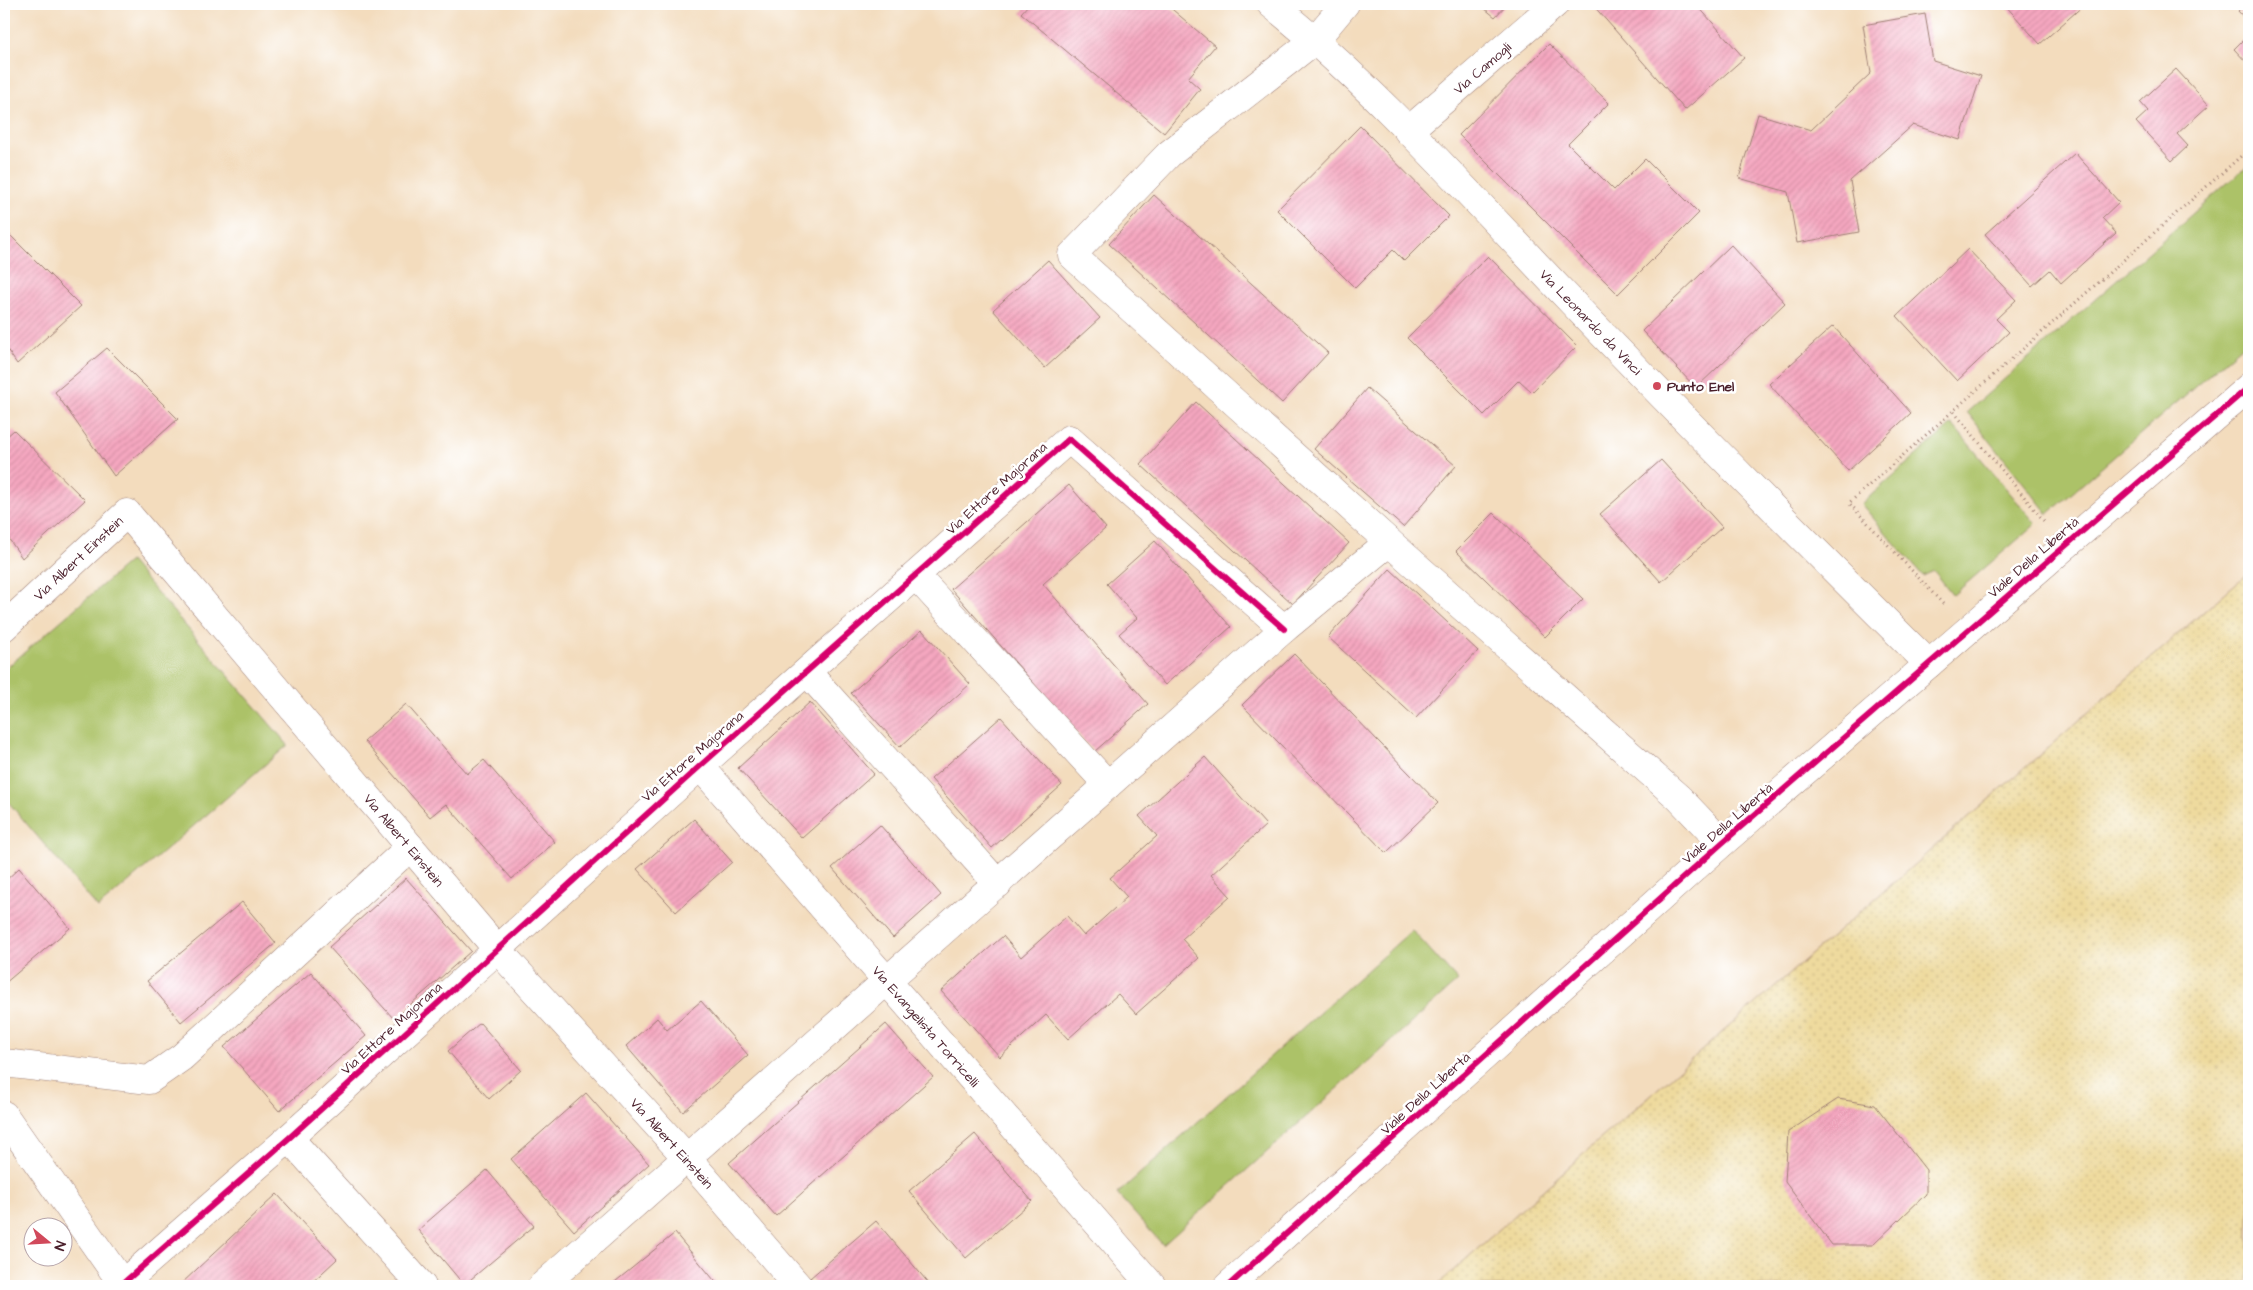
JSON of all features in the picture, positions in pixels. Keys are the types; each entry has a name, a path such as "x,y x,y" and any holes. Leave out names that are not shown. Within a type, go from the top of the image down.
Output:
{"street":[{"name":"Via Leonardo da Vinci","path":"1271,4 1315,40 1408,131 1604,337 1929,664"},
{"path":"1344,4 1315,40 1168,154 1072,255 1389,542 1680,798 1722,843"},
{"name":"Via Camogli","path":"1408,131 1555,4"},
{"name":"Viale Della Libertà","path":"1228,1286 1722,843 2249,386"},
{"name":"Via Ettore Majorana","path":"123,1285 289,1138 700,766 1069,439 1284,629"},
{"name":"Via Albert Einstein","path":"4,626 127,513 497,949 687,1158 798,1286"},
{"path":"542,1286 1284,629 1389,542"},
{"path":"916,576 1108,785"},
{"path":"807,672 998,884"},
{"name":"Via Evangelista Torricelli","path":"700,766 1152,1286"},
{"path":"4,1063 150,1080 182,1057 410,847"},
{"path":"4,1115 123,1285"},
{"path":"289,1138 422,1286"}],"path":[{"path":"1943,604 1849,503 2249,149"},
{"path":"2244,154 2249,160"},
{"path":"1954,412 2065,546"}],"green space":[{"path":"2249,164 2249,340 2048,514 1967,412"},
{"path":"1952,424 2036,524 1953,595 1934,571 1923,576 1861,504"},
{"path":"130,561 288,745 98,908 4,797 4,670"},
{"path":"1412,930 1458,981 1163,1245 1117,1194"}],"sand":[{"path":"2249,572 2249,1280 2243,1286 1436,1286 1590,1148"}],"building":[{"path":"1029,4 1166,4 1215,46 1188,78 1200,89 1164,133 1021,13"},
{"path":"1479,4 1507,4 1495,17"},
{"path":"1592,4 1696,4 1744,58 1685,110"},
{"path":"2004,4 2085,4 2040,44"},
{"path":"2245,4 2249,4 2249,23 2238,11"},
{"path":"1925,14 1933,61 1981,76 1960,140 1913,125 1850,181 1859,232 1797,243 1788,192 1739,178 1758,114 1811,130 1871,73 1863,25"},
{"path":"2249,34 2249,65 2234,49"},
{"path":"1549,44 1609,103 1568,144 1614,190 1645,159 1699,213 1618,294 1459,135"},
{"path":"2176,69 2209,105 2177,134 2188,146 2172,161 2136,122 2148,111 2140,102"},
{"path":"1360,126 1449,216 1404,261 1393,250 1355,288 1277,210"},
{"path":"2075,153 2119,202 2102,218 2116,233 2061,283 2050,270 2032,286 1985,234"},
{"path":"1154,195 1328,353 1282,403 1109,244"},
{"path":"10,235 81,306 17,364 4,345 4,240"},
{"path":"1731,245 1785,303 1696,388 1642,331"},
{"path":"1968,249 2016,300 1996,319 2009,332 1957,381 1897,316"},
{"path":"1488,256 1577,346 1532,392 1519,380 1484,415 1407,338"},
{"path":"1048,260 1100,318 1045,368 993,310"},
{"path":"1833,326 1911,413 1848,471 1769,384"},
{"path":"107,348 178,419 114,476 55,392"},
{"path":"1367,388 1456,466 1403,527 1314,449"},
{"path":"1196,402 1349,543 1293,604 1140,464"},
{"path":"14,430 85,500 22,558 4,532 4,439"},
{"path":"1661,460 1722,527 1661,582 1600,514"},
{"path":"1069,485 1106,528 1043,584 1148,704 1094,752 951,589"},
{"path":"1494,513 1583,599 1545,637 1456,551"},
{"path":"1155,541 1231,627 1165,685 1119,634 1137,618 1107,584"},
{"path":"1390,569 1478,651 1416,718 1328,637"},
{"path":"922,630 970,684 900,747 851,693"},
{"path":"1294,654 1438,803 1386,853 1242,705"},
{"path":"810,702 874,774 802,838 738,768"},
{"path":"406,704 467,774 484,760 555,842 512,879 446,804 430,817 364,741"},
{"path":"1001,717 1062,785 992,848 931,779"},
{"path":"1205,757 1266,825 1211,875 1230,896 1182,939 1199,958 1136,1014 1118,994 1068,1039 1046,1015 1000,1057 941,991 1003,936 1021,957 1067,916 1084,936 1127,897 1110,878 1157,836 1139,816"},
{"path":"694,819 732,862 676,912 637,869"},
{"path":"880,825 941,895 893,938 832,868"},
{"path":"19,868 70,928 4,984 4,882"},
{"path":"406,878 471,951 394,1019 329,947"},
{"path":"242,902 276,943 181,1022 147,981"},
{"path":"311,972 366,1036 279,1111 224,1047"},
{"path":"701,1001 748,1055 683,1112 626,1046 657,1018 667,1030"},
{"path":"480,1023 521,1070 489,1099 448,1051"},
{"path":"886,1024 933,1077 776,1216 729,1163"},
{"path":"586,1093 649,1164 574,1231 511,1159"},
{"path":"1838,1099 1875,1105 1926,1170 1926,1194 1873,1245 1832,1245 1785,1182 1788,1132"},
{"path":"975,1134 1032,1201 966,1258 909,1191"},
{"path":"487,1170 534,1226 464,1285 418,1230"},
{"path":"277,1194 337,1259 308,1286 183,1286 181,1284"},
{"path":"876,1221 931,1286 817,1286 810,1278"},
{"path":"675,1233 719,1286 610,1286"}],"cycle path":[{"path":"1228,1286 1722,843 2249,387"},
{"path":"120,1286 289,1138 700,766 1069,439 1284,629"}],"place":[{"name":"Punto Enel","path":"1657,386"}]}
